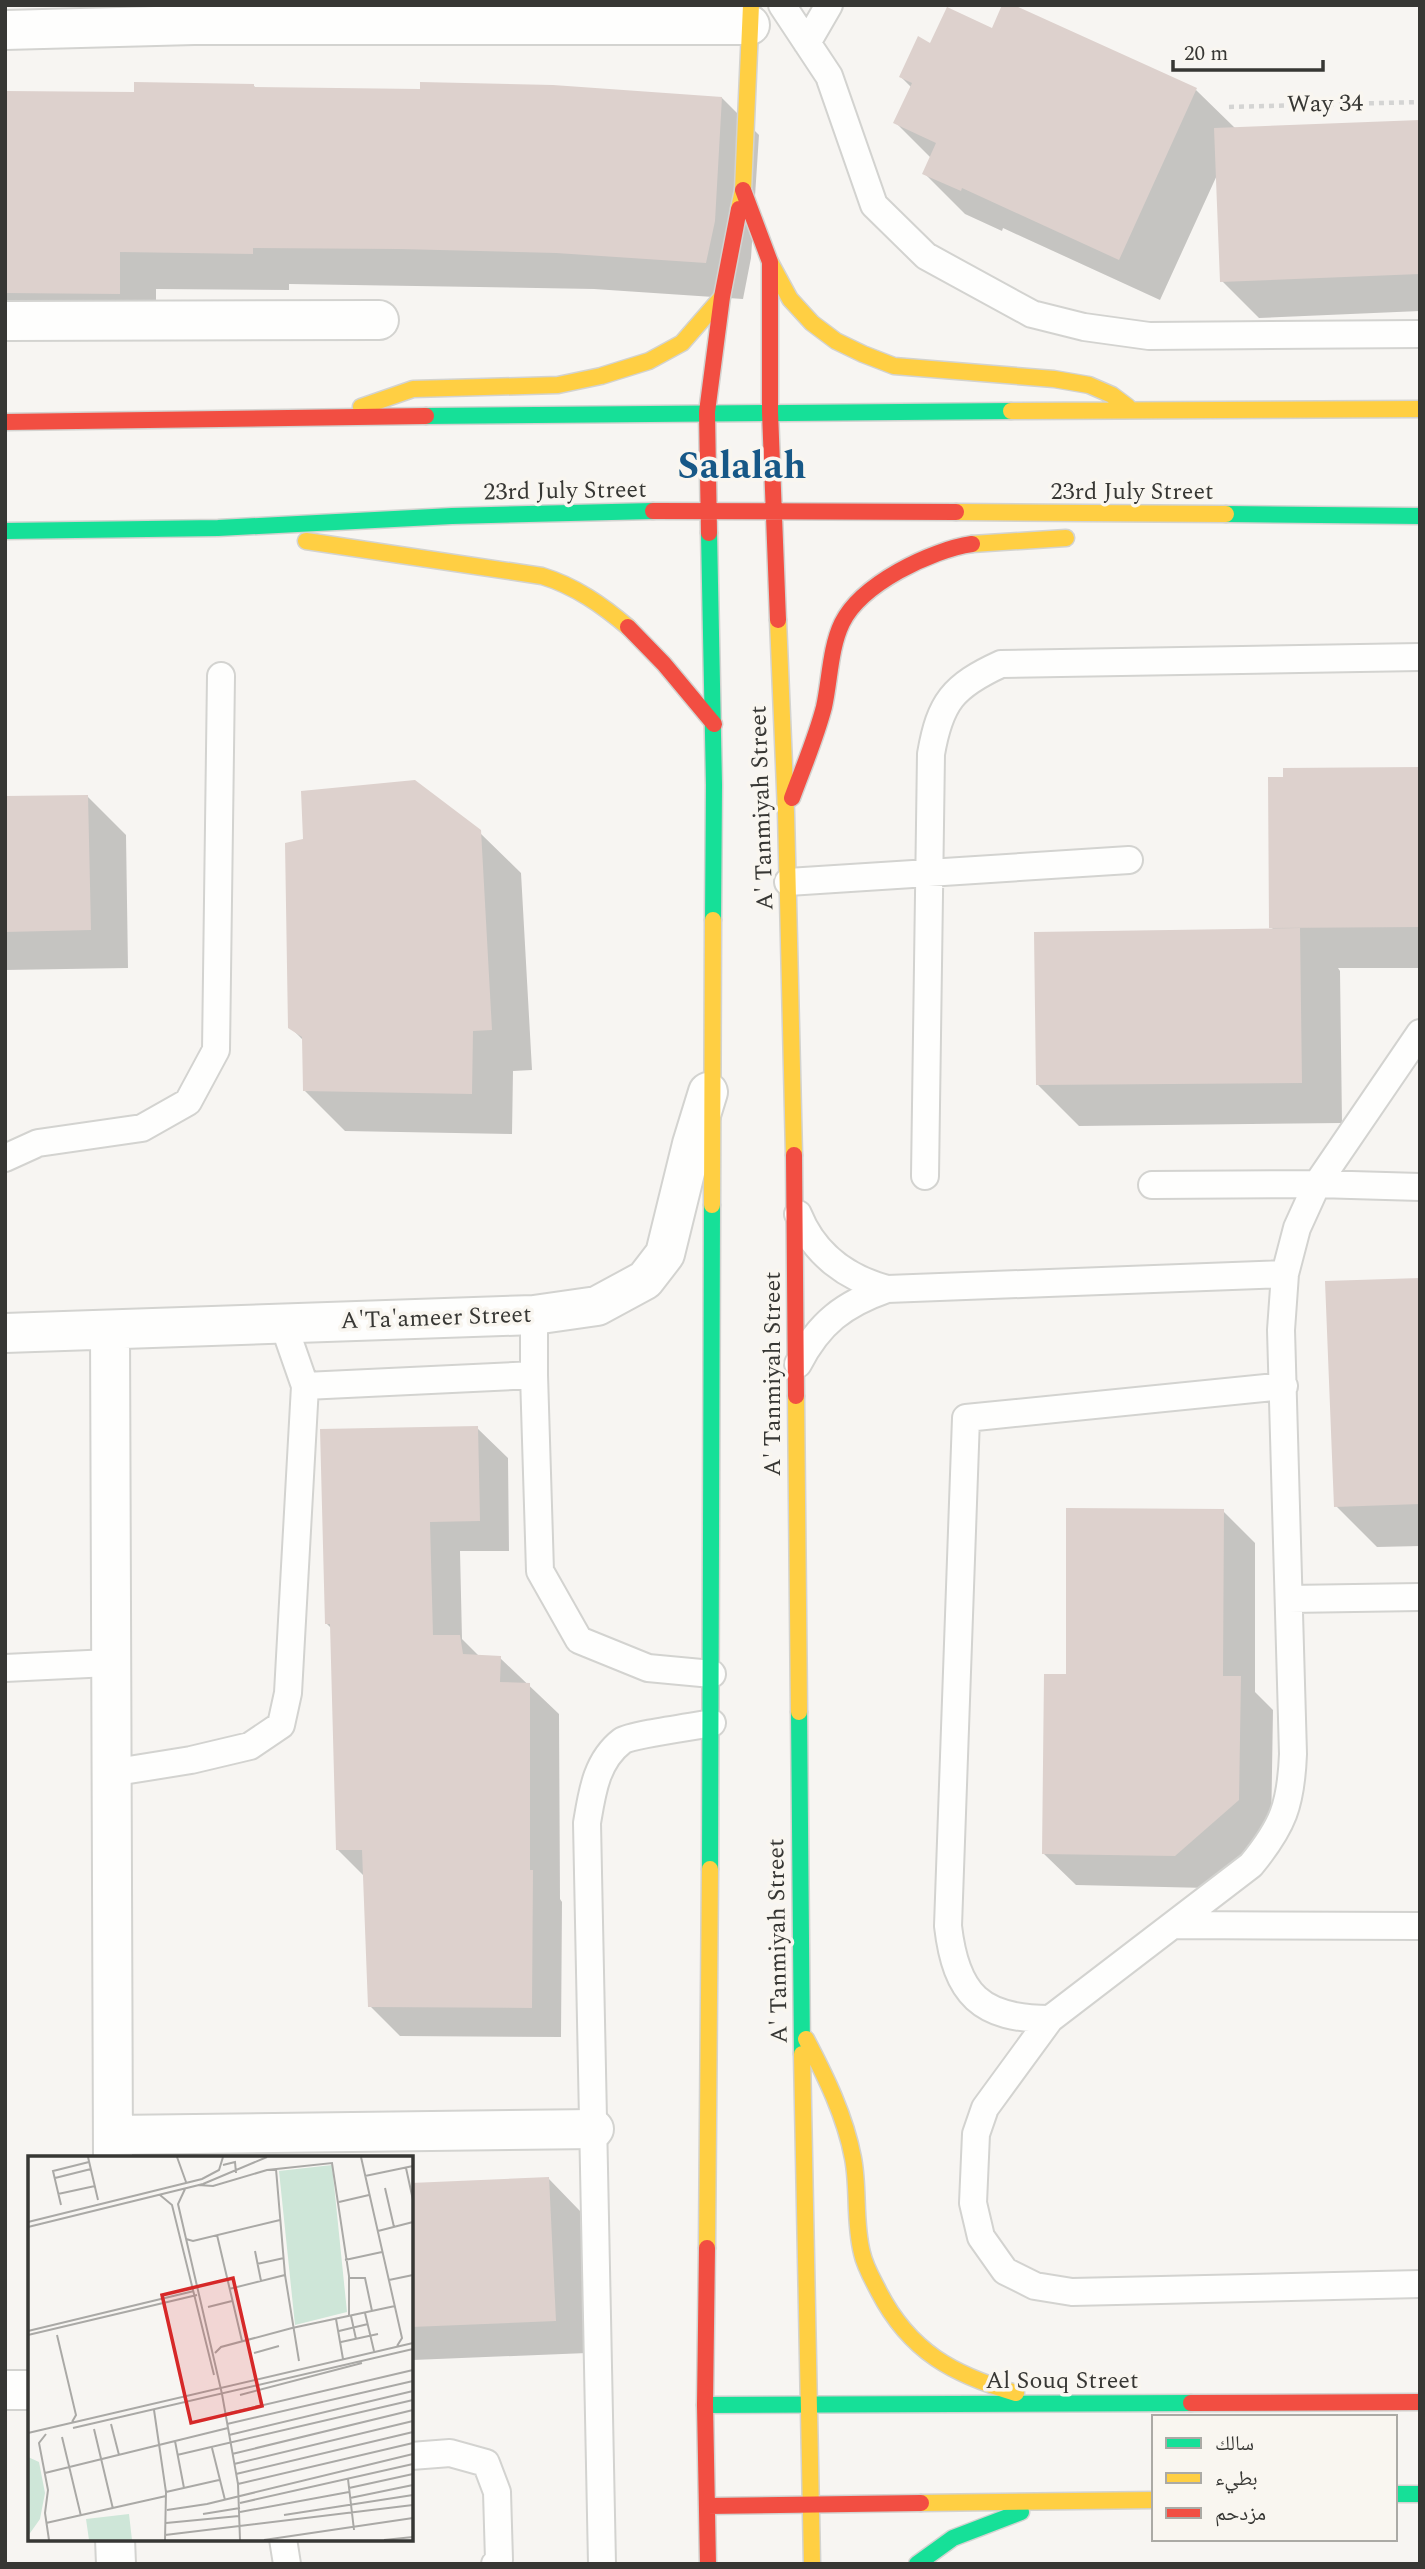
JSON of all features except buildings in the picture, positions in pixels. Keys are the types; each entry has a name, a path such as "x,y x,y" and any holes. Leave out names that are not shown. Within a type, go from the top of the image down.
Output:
{"street":[{"path":"5,30 750,15"},
{"name":"A' Tanmiyah Street","path":"708,2564 705,2406 712,1723 713,724 707,412 722,297 743,190 750,15"},
{"name":"A' Tanmiyah Street","path":"743,190 770,262 770,412 786,813 795,1206 801,2029 812,2564"},
{"path":"770,262 790,299 812,323 836,341 863,354 894,366 1054,379 1089,385 1112,395 1133,411"},
{"path":"333,419 413,389 558,385 601,376 649,361 682,343 722,297"},
{"path":"5,321 379,320"},
{"path":"5,422 707,412 1420,409"},
{"name":"23rd July Street","path":"5,531 218,528 452,516 710,510 1420,516"},
{"path":"1121,527 1145,515"},
{"path":"218,528 528,573 562,583 593,599 622,620 713,724"},
{"path":"786,813 812,745 827,693 841,626 854,607 898,570 939,550 988,542 1081,536"},
{"name":"A'Ta'ameer Street","path":"5,1333 534,1315 597,1306 645,1280 665,1254 692,1144 712,1078"},
{"path":"110,1330 109,1663 113,2146 247,2146 594,2129"},
{"path":"801,2029 824,2073 841,2115 853,2159 863,2255 895,2321 921,2350 949,2369 977,2383 1059,2404"},
{"path":"5,2390 28,2390"},
{"name":"Al Souq Street","path":"705,2406 1420,2402"},
{"path":"1397,2494 1420,2494"},
{"path":"707,2506 1152,2500"},
{"path":"917,2564 953,2538 1043,2503"},
{"path":"115,2541 116,2564"}],"lane":[{"path":"782,5 829,76 874,205 926,256 1032,314 1084,327 1149,336 1420,334"},
{"path":"807,43 830,5"},
{"path":"925,1176 931,754 936,724 950,697 973,677 1001,664 1032,661 1420,657"},
{"path":"5,1158 38,1143 142,1128 188,1102 216,1050 221,676"},
{"path":"788,883 1129,860"},
{"path":"1420,1032 1317,1184 1297,1228 1285,1274 1281,1330 1293,1754 1292,1785 1285,1815 1270,1842 1251,1865 1051,2019 985,2108 976,2134 972,2203 981,2237 1005,2271 1035,2286 1072,2292 1420,2284"},
{"path":"1153,1185 1317,1184 1420,1187"},
{"path":"795,1206 803,1226 830,1260 857,1279 887,1289"},
{"path":"796,1369 822,1326 864,1297 887,1289 1285,1274"},
{"path":"534,1315 540,1571 579,1640 648,1668 712,1674"},
{"path":"110,1773 191,1760 250,1746 281,1725 288,1693 305,1386 283,1323"},
{"path":"305,1386 534,1375"},
{"path":"1051,2019 1021,2019 1000,2014 976,2001 952,1957 948,1926 966,1419 1284,1386"},
{"path":"1289,1599 1420,1597"},
{"path":"5,1668 109,1663"},
{"path":"602,2564 587,1824 593,1786 605,1759 624,1740 712,1723"},
{"path":"1174,1924 1420,1926"},
{"path":"413,2456 450,2453 486,2463 497,2492 499,2560 495,2564"},
{"path":"284,2541 287,2564"}],"path":[{"name":"Way 34","path":"1229,107 1420,102"}],"traffic: fast":[{"path":"426,416 1011,411"},
{"path":"5,531 218,528 452,516 653,511"},
{"path":"1226,514 1420,516"},
{"path":"709,533 714,785 713,920"},
{"path":"710,1869 712,1205"},
{"path":"799,1712 802,2054"},
{"path":"705,2405 1191,2403"},
{"path":"1397,2494 1420,2494"},
{"path":"917,2564 953,2538 1021,2512"}],"traffic: slow":[{"path":"739,209 743,190 751,5"},
{"path":"770,262 790,299 812,323 836,341 863,354 894,366 1054,379 1089,385 1112,395 1128,407"},
{"path":"361,407 413,389 558,385 601,376 649,361 682,343 722,297"},
{"path":"1011,411 1420,409"},
{"path":"956,512 1226,514"},
{"path":"972,544 1066,538"},
{"path":"306,541 542,576 588,597 628,627"},
{"path":"778,620 786,813 794,1155"},
{"path":"712,1205 713,920"},
{"path":"796,1396 799,1712"},
{"path":"707,2248 710,1869"},
{"path":"806,2039 828,2082 850,2142 862,2253 869,2273 891,2313 905,2331 936,2358 973,2378 1016,2393"},
{"path":"802,2054 812,2564"},
{"path":"921,2503 1152,2500"}],"traffic: jam":[{"path":"743,190 770,262 770,412 778,620"},
{"path":"709,533 707,412 722,297 739,209"},
{"path":"5,422 426,416"},
{"path":"653,511 956,512"},
{"path":"792,798 821,719 838,633 851,609 881,582 899,571 937,553 972,544"},
{"path":"628,627 664,664 714,724"},
{"path":"794,1155 796,1396"},
{"path":"707,2248 705,2405 708,2564"},
{"path":"1191,2403 1420,2402"},
{"path":"707,2506 921,2503"}],"district":[{"name":"Salalah","path":"742,467"}]}
